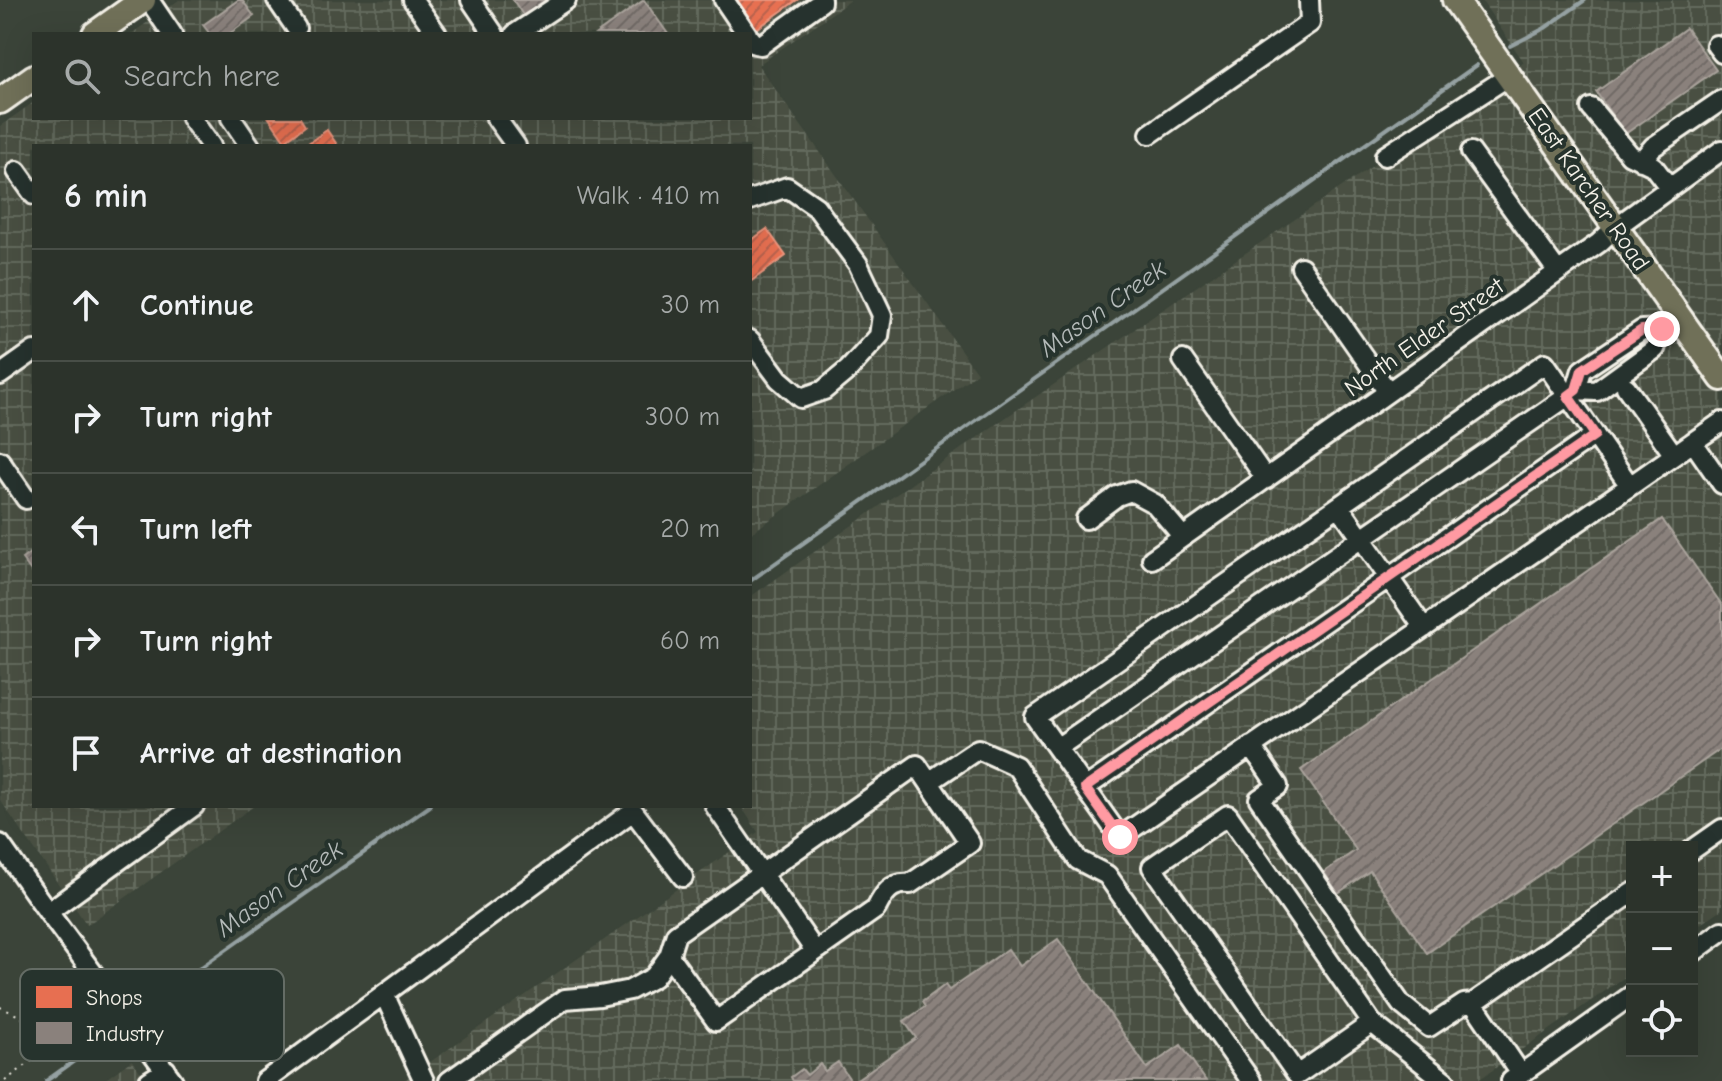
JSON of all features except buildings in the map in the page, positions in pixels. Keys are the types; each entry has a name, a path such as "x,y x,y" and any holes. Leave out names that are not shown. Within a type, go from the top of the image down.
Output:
{"main road":[{"path":"98,32 146,0"},
{"name":"East Karcher Road","path":"1455,0 1616,227 1670,323 1722,378"},
{"path":"0,101 32,78"}],"street":[{"path":"146,0 170,32"},
{"path":"277,0 296,28"},
{"path":"413,0 436,32"},
{"path":"471,0 493,32"},
{"path":"518,32 566,0"},
{"path":"724,0 746,32"},
{"path":"752,40 761,45 821,0"},
{"path":"1150,134 1310,23 1309,0"},
{"path":"1385,156 1509,76"},
{"path":"1641,161 1653,147 1722,100"},
{"path":"1591,108 1630,155 1653,166 1669,187"},
{"path":"192,120 210,144"},
{"path":"232,120 249,144"},
{"path":"497,120 515,144"},
{"name":"North Elder Street","path":"1152,559 1599,243 1616,227 1722,150"},
{"path":"1471,152 1558,272"},
{"path":"17,171 32,192"},
{"path":"752,199 787,187 816,207 858,264 882,315 879,336 848,370 824,390 801,398 779,379 752,343"},
{"path":"1301,267 1388,392"},
{"path":"1057,748 1572,393 1582,370 1642,330 1670,323"},
{"path":"0,375 32,352"},
{"path":"1183,360 1266,479"},
{"path":"1630,486 1595,435 1572,393 1545,363 1035,717 1120,837 1251,746 1424,628 1630,486 1722,422"},
{"path":"1626,387 1674,455"},
{"path":"1085,788 1595,435"},
{"path":"1693,442 1722,484"},
{"path":"0,461 26,499"},
{"path":"1086,519 1117,496 1131,491 1155,504 1183,537"},
{"path":"1339,506 1424,628"},
{"path":"1251,746 1278,786 1259,799 1401,1004 1429,1027 1464,1004 1473,1003 1626,897"},
{"path":"929,782 978,749 1016,766 1078,860 1107,875 1251,1081"},
{"path":"917,765 929,782 970,843 910,884 899,883 884,892 876,909 716,1021 673,962 676,934 917,765"},
{"path":"48,912 191,808"},
{"path":"716,808 815,951"},
{"path":"265,1081 633,811 683,877"},
{"path":"1372,1023 1297,1075 1152,867 1228,815 1372,1023 1445,1081"},
{"path":"1698,846 1722,829"},
{"path":"0,844 90,969"},
{"path":"1698,948 1722,931"},
{"path":"449,1081 565,999 630,990 673,962"},
{"path":"384,994 424,1081"},
{"path":"1473,1003 1516,1077 1626,999"},
{"path":"149,1081 170,1075"}],"path":[{"path":"0,1007 20,1017"},
{"path":"5,1081 31,1061"}],"shaded area":[{"path":"179,0 851,0 758,65 977,373 752,533 752,144 32,144 32,808 251,808 87,925 0,800 0,126 32,103 32,120 752,120 752,32 134,32"},
{"path":"1481,0 1722,0 1722,909 1698,926 1698,841 1626,841 1626,976 1477,1081 403,1081 758,832 742,808 752,808 752,596 1524,62"},
{"path":"133,1061 147,1081 103,1081"}],"waterway":[{"name":"Mason Creek","path":"1510,46 1545,28 1585,0"},
{"name":"Mason Creek","path":"752,580 1477,65"},
{"name":"Mason Creek","path":"199,969 427,808"},
{"name":"Mason Creek","path":"46,1081 74,1061"}],"route":[{"path":"1120,837 1085,788 1595,435 1568,396 1576,390 1582,370 1642,330 1662,329"}]}
